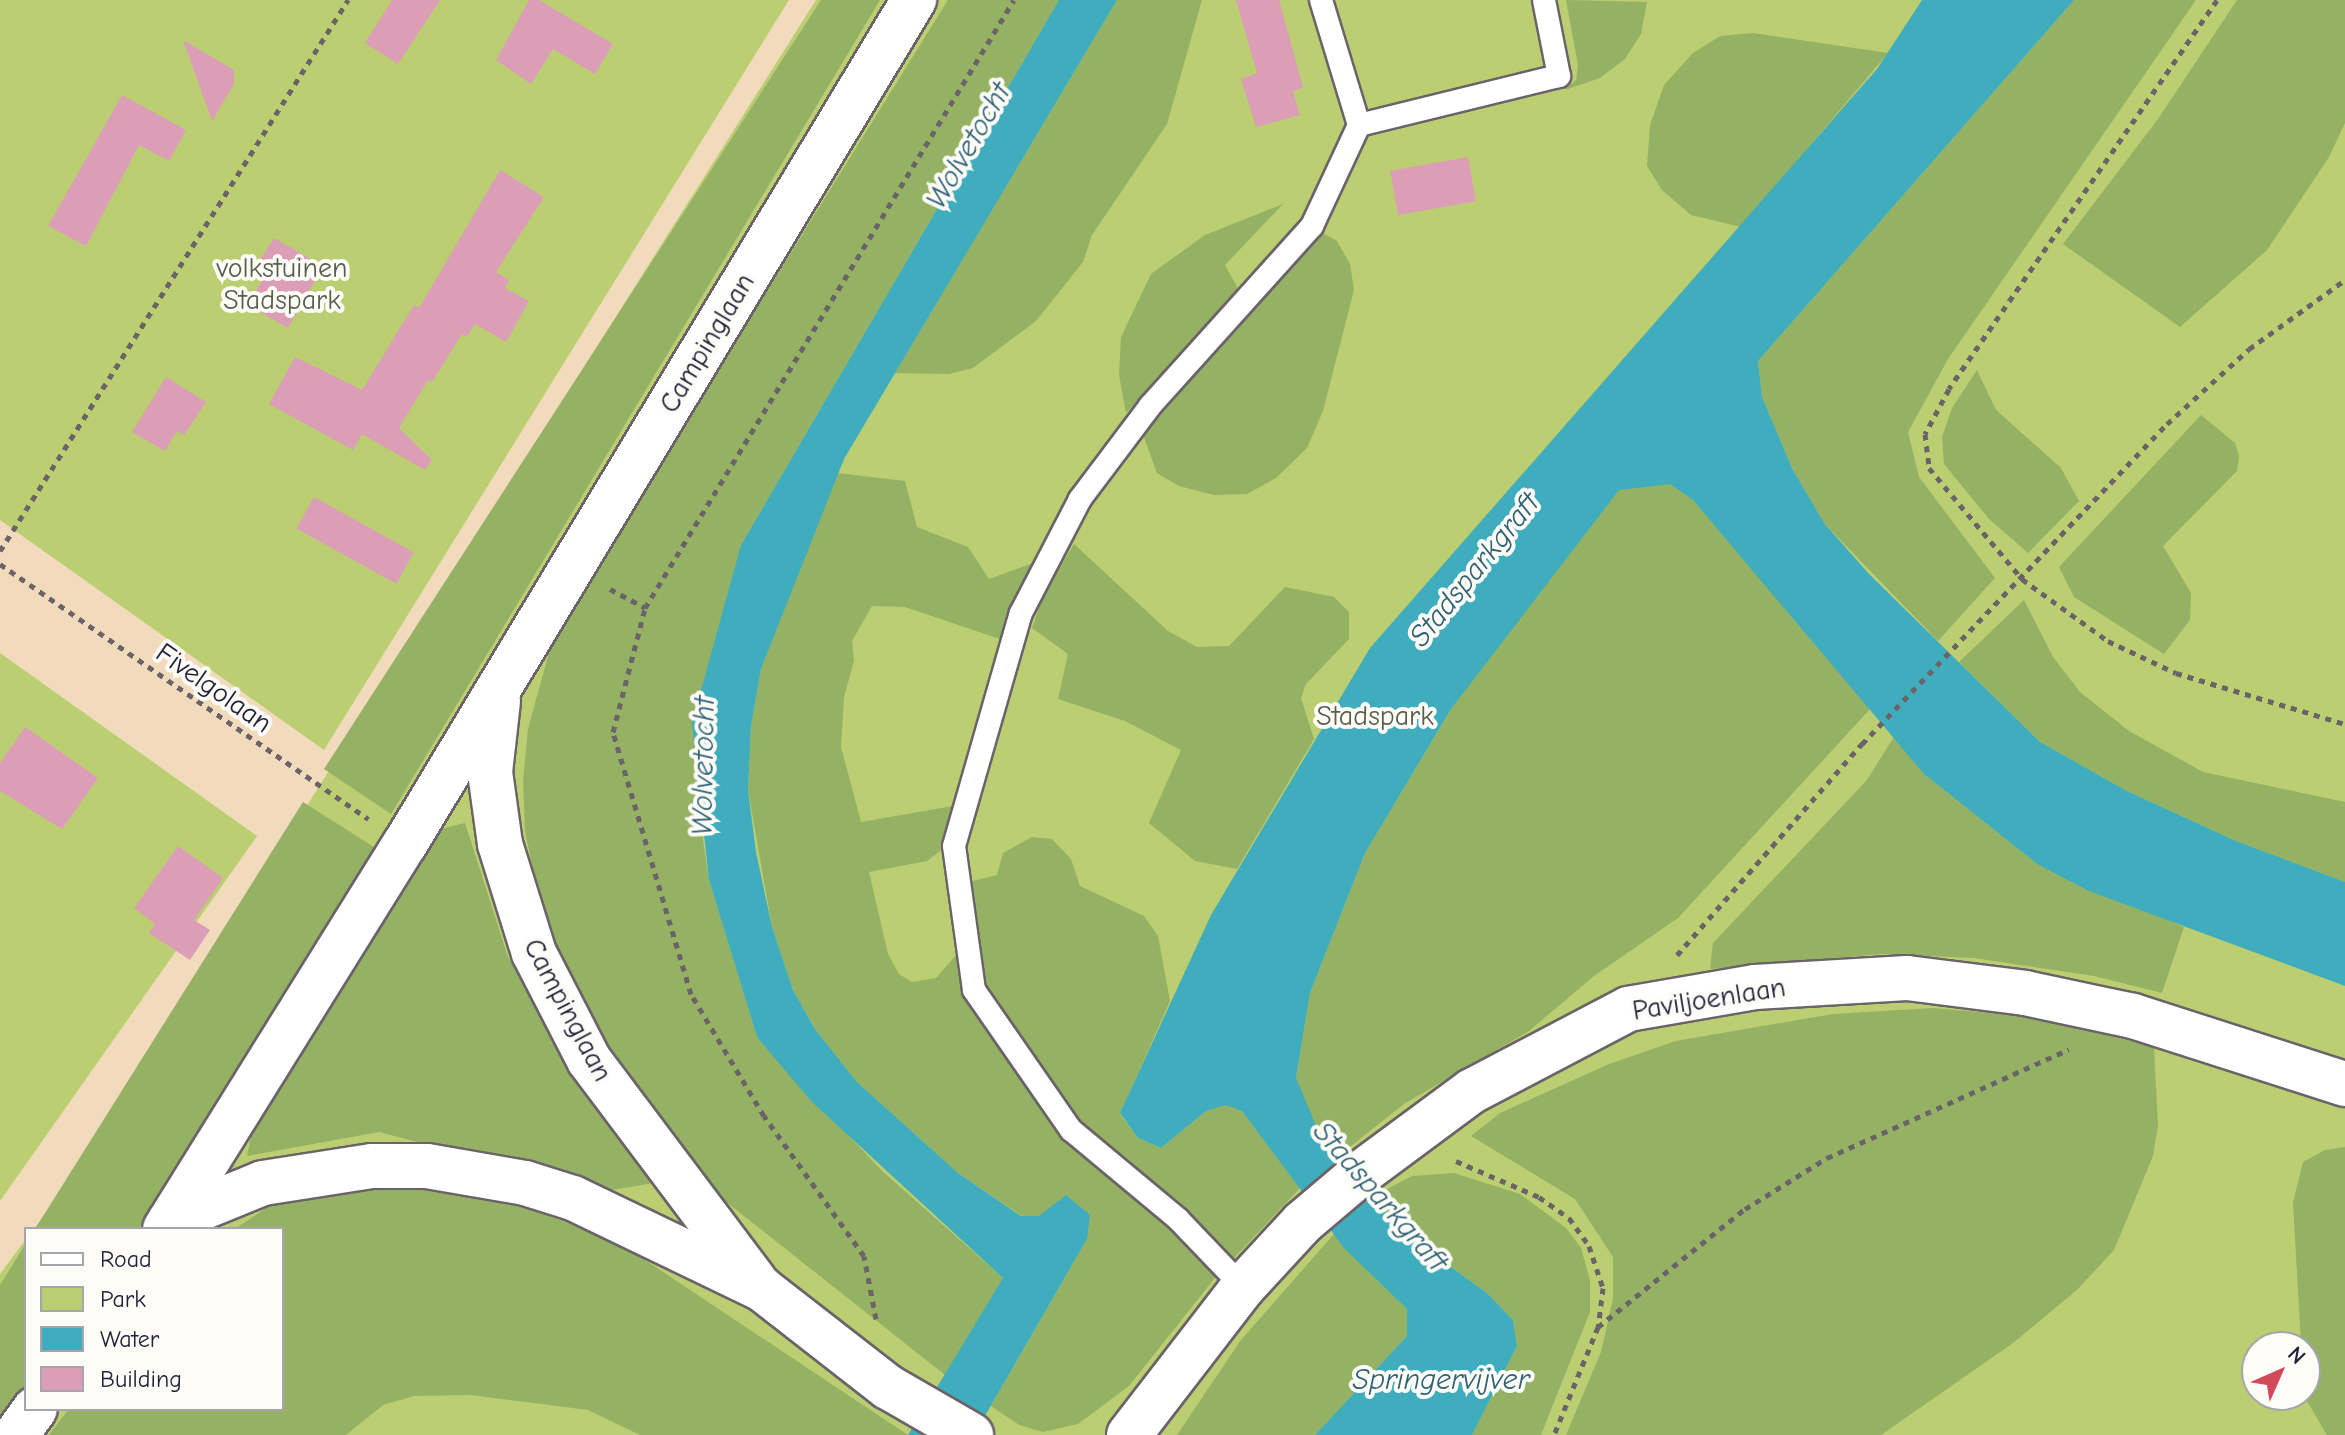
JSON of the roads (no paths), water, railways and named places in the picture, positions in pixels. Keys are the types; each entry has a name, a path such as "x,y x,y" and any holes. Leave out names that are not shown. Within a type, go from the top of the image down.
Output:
{"street":[{"name":"Campinglaan","path":"168,1225 405,844 914,0"},
{"name":"Campinglaan","path":"500,685 490,772 500,844 534,953 589,1060 762,1289"},
{"name":"Paviljoenlaan","path":"1129,1435 1243,1287 1302,1223 1361,1173 1418,1131 1531,1056 1628,1009 1755,987 1907,978 2025,993 2133,1016 2345,1084"},
{"name":"Campinglaan","path":"168,1225 263,1183 317,1172 372,1166 465,1170 573,1198 762,1289 898,1392 971,1435"},
{"path":"16,1435 34,1411"}],"lane":[{"path":"1243,1287 1178,1219 1071,1130 974,990 954,846 1021,613 1080,499 1150,406 1312,226 1359,125 1321,0"},
{"path":"1359,125 1559,76 1544,0"}],"water":[{"name":"Wolvetocht","path":"1059,0 1117,0 844,459 761,669 751,726 748,790 756,852 772,927 793,990 815,1029 856,1081 958,1173 1021,1216 1039,1216 1066,1195 1090,1215 1087,1239 974,1435 908,1435 1003,1278 812,1102 757,1037 709,880 692,723 741,545"},
{"path":"1922,0 2074,0 1758,361 1762,397 1792,468 1824,523 1869,574 2040,742 2127,791 2236,841 2345,882 2345,986 2089,891 2037,864 1924,774 1693,500 1670,484 1619,490 1451,709 1365,853 1310,993 1296,1078 1322,1140 1402,1232 1487,1293 1513,1320 1517,1346 1472,1435 1315,1435 1407,1336 1407,1309 1344,1248 1242,1111 1226,1105 1206,1111 1161,1148 1138,1138 1120,1113 1211,915 1370,648 1877,69"}],"park label":[{"name":"volkstuinen Stadspark","path":"282,284"},
{"name":"Stadspark","path":"1375,716"}],"water label":[{"name":"Stadsparkgraft","path":"1475,570"},
{"name":"Stadsparkgraft","path":"1380,1197"},
{"name":"Springervijver","path":"1441,1380"}]}
